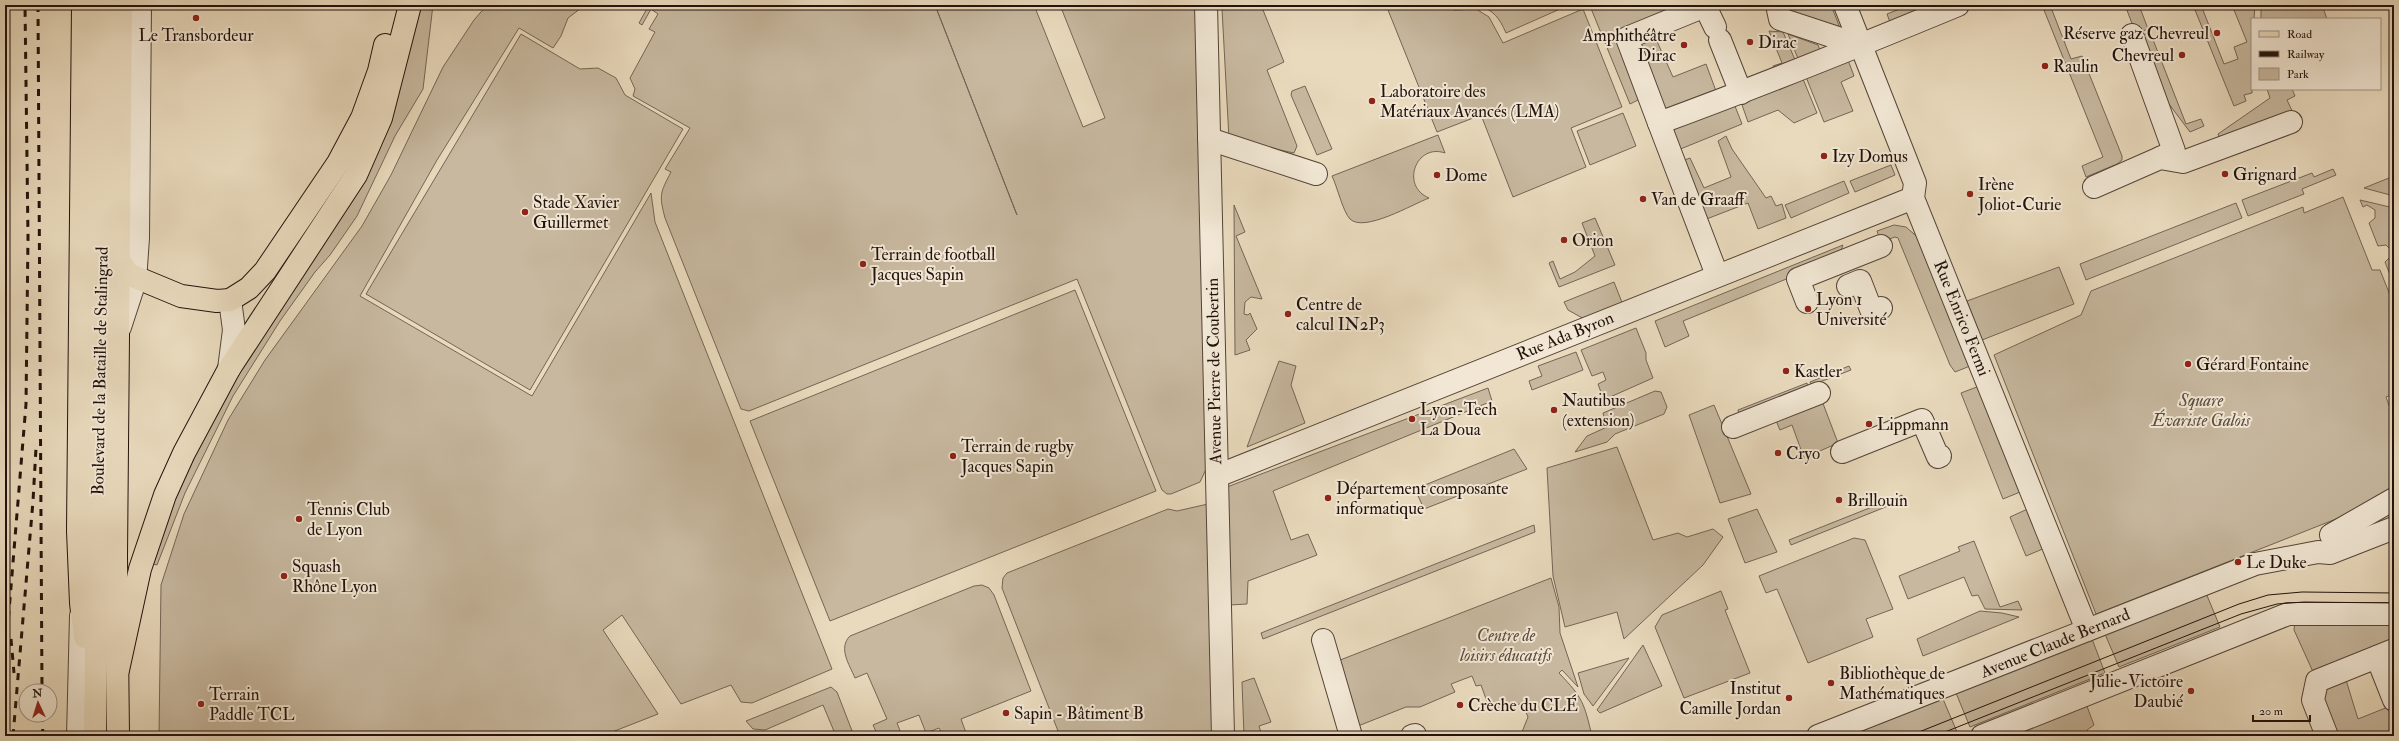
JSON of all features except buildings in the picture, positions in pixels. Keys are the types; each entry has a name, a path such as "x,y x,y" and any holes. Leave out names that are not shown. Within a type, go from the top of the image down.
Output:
{"main road":[{"path":"83,5 78,530 81,603 95,728"},
{"name":"Boulevard de la Bataille de Stalingrad","path":"95,728 104,5"},
{"name":"Boulevard de la Bataille de Stalingrad","path":"118,736 116,556 121,5"},
{"path":"118,258 128,274 181,296 217,301 230,300 249,288 265,271 338,163 362,118 379,71 395,5"},
{"path":"118,670 140,569 165,495 197,426 229,369 356,175 381,118 410,5"}],"street":[{"name":"Boulevard de la Bataille de Stalingrad","path":"117,336 135,278 138,238 140,5"},
{"name":"Avenue Pierre de Coubertin","path":"1206,5 1223,736"},
{"path":"1777,5 1780,19 1859,45"},
{"name":"Rue Enrico Fermi","path":"1845,5 1859,45 1915,183 1913,198 2088,630"},
{"path":"1659,123 1741,92 1958,5"},
{"path":"1717,275 1627,38 1705,6 1718,33 1741,92"},
{"path":"2094,187 2160,158 2174,150 2132,35"},
{"path":"2160,158 2183,162 2291,122"},
{"path":"1209,139 1316,174"},
{"path":"265,271 309,231 356,175"},
{"name":"Rue Ada Byron","path":"1217,476 1246,466 1717,275 1913,198"},
{"path":"1807,302 1798,279 1881,246"},
{"path":"1848,286 1860,281 1872,312 1881,308"},
{"path":"229,369 234,330 230,300"},
{"path":"1733,427 1819,393"},
{"path":"1842,452 1922,420 1938,458 1940,456"},
{"path":"2332,535 2394,499"},
{"name":"Avenue Claude Bernard","path":"1818,736 2255,564 2318,552 2330,553 2394,528"},
{"path":"78,736 81,603"},
{"path":"1982,736 2288,614 2394,614"},
{"path":"1323,640 1351,736"},
{"path":"2327,736 2313,700 2317,681 2385,653 2394,700"}],"green space":[{"path":"419,5 433,5 423,89 395,136 357,216 330,255 315,272 280,321 233,396 185,493 157,565 149,563 190,452 288,293"},
{"path":"487,5 585,5 568,18 561,36 553,48 519,28 437,160 360,296 532,396 651,193 655,222 832,669 752,703 741,702 731,685 681,704 622,615 603,630 658,714 602,736 159,736 161,585 184,514 228,420 265,360 362,226 391,175 443,67 474,20"},
{"path":"649,5 1034,5 1083,127 1105,118 1060,5 1197,5 1207,467 1200,482 1171,494 1167,494 1162,490 1077,279 749,411 741,409 665,218 661,199 663,190 671,172 665,169 690,128 633,96 635,89 630,78 655,32 649,29 658,14 651,9 642,25 639,23"},
{"path":"1231,5 1261,5 1284,62 1267,70 1297,146 1294,153 1229,139 1222,9"},
{"path":"1386,5 1434,5 1455,10 1476,9 1489,17 1503,43 1583,9 1622,107 1571,128 1586,167 1513,197 1481,115 1437,132"},
{"path":"1478,5 1569,5 1506,33 1501,23 1492,12"},
{"path":"1668,5 1665,13 1615,33 1642,98 1630,104 1590,6"},
{"path":"1786,5 1831,5 1840,28 1788,11"},
{"path":"1910,5 1941,5 1891,25 1887,14"},
{"path":"2042,5 2050,5 2071,59 2082,56 2122,156 2122,160 2117,164 2086,177 2082,166 2103,157"},
{"path":"2125,5 2139,5 2148,29 2136,34"},
{"path":"2193,5 2201,5 2224,64 2238,59 2234,47 2247,42 2232,5 2255,5 2254,18 2251,18 2252,93 2244,95 2246,101 2234,106"},
{"path":"2261,5 2322,5 2327,18 2261,18"},
{"path":"1769,31 1783,32 1796,62 1775,71 1773,66 1782,63"},
{"path":"2150,32 2186,124 2201,119 2204,126 2190,132 2157,88 2138,37"},
{"name":"Stade Xavier Guillermet","path":"521,34 580,69 598,68 616,78 625,95 683,129 530,390 366,294"},
{"path":"1788,34 1818,45 1820,50 1799,61"},
{"path":"1655,37 1673,77 1706,64 1716,91 1665,112 1637,41"},
{"path":"1848,60 1854,76 1841,82 1853,111 1824,122 1806,77"},
{"path":"1803,79 1817,113 1794,123 1778,110 1748,122 1741,102"},
{"path":"1305,86 1332,149 1317,155 1291,95 1292,91"},
{"path":"2267,90 2292,90 2295,96 2287,100 2295,117 2222,145 2218,134 2270,98"},
{"path":"1733,101 1742,124 1678,150 1672,127"},
{"path":"1623,113 1636,146 1590,165 1577,131"},
{"path":"1438,135 1445,153 1435,152 1426,154 1415,167 1415,184 1420,192 1429,198 1377,220 1357,222 1347,216 1332,176"},
{"path":"1726,136 1732,149 1766,198 1771,196 1776,206 1782,204 1786,218 1758,229 1748,203 1704,220 1682,161 1690,158 1704,188 1731,177 1718,141"},
{"path":"1891,165 1895,175 1855,192 1850,181"},
{"path":"2333,169 2336,175 2302,189 2304,194 2248,216 2242,200 2312,173 2314,177"},
{"path":"2394,176 2394,196 2364,188"},
{"path":"1844,181 1849,193 1791,218 1785,205"},
{"name":"Square Évariste Galois","path":"2343,197 2372,270 2380,270 2394,305 2394,394 2386,397 2394,419 2394,492 2341,517 2096,614 1994,355 2081,315 2091,291 2303,207 2304,213"},
{"path":"2360,200 2394,208 2394,285 2385,262 2391,256 2391,250 2386,245 2378,246 2369,223 2375,218 2375,210 2367,205 2363,207"},
{"path":"2236,203 2242,218 2086,280 2080,264"},
{"path":"1234,205 1245,232 1236,236 1262,299 1251,297 1245,302 1244,314 1248,315 1250,313 1257,329 1246,340 1250,350 1235,355"},
{"path":"1595,218 1615,265 1559,287 1549,263 1553,261 1560,279 1575,272 1595,256 1582,223"},
{"path":"1894,225 1906,227 1923,242 1975,364 1955,372 1950,365 1898,238 1895,237 1881,242 1877,231"},
{"path":"1843,245 1838,258 1683,321 1689,336 1665,347 1655,321"},
{"path":"2059,267 2074,304 1982,340 1967,301"},
{"path":"1614,282 1623,305 1586,320 1568,310 1564,302"},
{"name":"Terrain de rugby Jacques Sapin","path":"1075,290 1156,491 830,621 750,421"},
{"path":"1636,328 1646,353 1646,360 1653,378 1601,401 1600,396 1602,395 1598,384 1606,380 1603,372 1592,376 1581,350"},
{"path":"1576,352 1583,370 1532,390 1529,381 1542,376 1538,366"},
{"path":"1279,361 1296,366 1291,385 1305,423 1247,447"},
{"path":"1849,366 1851,370 1812,385 1810,382"},
{"path":"1807,383 1808,387 1739,415 1738,410"},
{"path":"1982,385 2025,490 2003,499 1961,393"},
{"path":"1488,388 1492,401 1273,491 1291,540 1308,534 1317,555 1248,581 1247,604 1230,605 1227,487"},
{"path":"1655,391 1661,392 1667,407 1664,414 1615,434 1607,442 1575,452 1587,436 1607,427 1603,413"},
{"path":"1819,393 1838,443 1804,458 1792,425 1780,430 1772,411"},
{"path":"1714,405 1751,494 1720,503 1689,415"},
{"path":"1617,447 1653,540 1678,533 1687,537 1713,529 1723,537 1703,565 1624,639 1617,612 1565,627 1553,576 1547,468"},
{"path":"1514,449 1527,469 1424,509 1415,489"},
{"path":"1902,495 1903,500 1791,545 1789,540"},
{"path":"1208,504 1213,736 1060,736 1002,588 1003,578 1007,573 1168,509 1177,511"},
{"path":"2032,507 2045,548 2026,556 2010,517"},
{"path":"1757,509 1777,552 1745,563 1728,519"},
{"path":"1534,525 1535,532 1263,639 1261,633"},
{"path":"1854,538 1865,540 1893,609 1866,619 1873,637 1808,663 1777,589 1766,593 1759,576"},
{"path":"1974,541 2000,607 2018,601 2022,610 1985,609 1978,595 1972,596 1964,577 1908,599 1899,576 1960,551 1958,547"},
{"name":"Centre de loisirs éducatifs","path":"1551,578 1559,607 1560,633 1578,687 1562,670 1559,673 1578,695 1582,702 1592,736 1523,736 1522,732 1528,717 1522,703 1499,712 1489,707 1481,685 1476,686 1472,676 1451,684 1455,692 1420,707 1406,707 1358,726 1335,662"},
{"path":"982,585 989,588 994,595 1031,691 961,719 966,733 962,736 943,736 939,728 926,733 919,715 897,723 902,736 893,736 892,733 878,736 873,725 887,719 867,673 855,678 845,651 845,646 850,636 974,586"},
{"path":"1721,591 1728,609 1725,610 1750,673 1684,698 1655,627 1662,615"},
{"path":"2206,593 2220,627 2119,667 2105,634"},
{"path":"1980,611 2002,613 2019,617 1923,656 1917,639"},
{"path":"2295,620 2394,621 2394,639 2314,674 2294,630"},
{"path":"2092,639 2105,673 1970,727 1956,693"},
{"path":"1643,645 1662,686 1600,713 1597,710"},
{"path":"1629,658 1593,706 1584,694 1578,673"},
{"path":"1254,678 1271,722 1259,726 1262,736 1244,736 1242,682"},
{"path":"2346,680 2358,719 2393,705 2394,736 2338,736 2320,692"},
{"path":"831,687 837,692 854,736 836,736 823,705 765,730 753,729 746,721"},
{"path":"1943,699 1957,732 1948,736 1849,736"},
{"path":"2085,701 2094,725 2087,730 2087,736 2000,736"}],"tram line":[{"path":"1909,736 2239,604 2268,595 2302,592 2394,593"},
{"path":"1935,736 2241,614 2277,604 2304,602 2394,603"}],"railway":[{"path":"5,660 26,404 28,237 25,5"},
{"path":"38,5 42,683"},
{"path":"13,736 33,501 36,448"},
{"path":"5,573 7,593"},
{"path":"11,639 14,673"},
{"path":"42,723 43,736"}],"place":[{"name":"Le Transbordeur","path":"196,18"},
{"name":"Réserve gaz Chevreul","path":"2217,33"},
{"name":"Dirac","path":"1750,42"},
{"name":"Amphithéâtre Dirac","path":"1684,45"},
{"name":"Chevreul","path":"2182,55"},
{"name":"Raulin","path":"2045,66"},
{"name":"Laboratoire des Matériaux Avancés (LMA)","path":"1372,101"},
{"name":"Izy Domus","path":"1824,156"},
{"name":"Grignard","path":"2225,174"},
{"name":"Dome","path":"1437,175"},
{"name":"Irène Joliot-Curie","path":"1970,194"},
{"name":"Van de Graaff","path":"1643,199"},
{"name":"Stade Xavier Guillermet","path":"525,212"},
{"name":"Orion","path":"1564,240"},
{"name":"Terrain de football Jacques Sapin","path":"863,264"},
{"name":"Lyon 1 Université","path":"1808,309"},
{"name":"Centre de calcul IN2P3","path":"1288,314"},
{"name":"Gérard Fontaine","path":"2188,364"},
{"name":"Kastler","path":"1786,371"},
{"name":"Nautibus (extension)","path":"1554,410"},
{"name":"Lyon-Tech La Doua","path":"1412,419"},
{"name":"Lippmann","path":"1869,424"},
{"name":"Cryo","path":"1778,453"},
{"name":"Terrain de rugby Jacques Sapin","path":"953,456"},
{"name":"Département composante informatique","path":"1328,498"},
{"name":"Brillouin","path":"1839,500"},
{"name":"Tennis Club de Lyon","path":"299,519"},
{"name":"Le Duke","path":"2238,562"},
{"name":"Squash Rhône Lyon","path":"284,576"},
{"name":"Bibliothèque de Mathématiques","path":"1831,683"},
{"name":"Julie-Victoire Daubié","path":"2191,691"},
{"name":"Institut Camille Jordan","path":"1789,698"},
{"name":"Terrain Paddle TCL","path":"201,704"},
{"name":"Crèche du CLÉ","path":"1460,705"},
{"name":"Sapin - Bâtiment B","path":"1006,713"}]}
